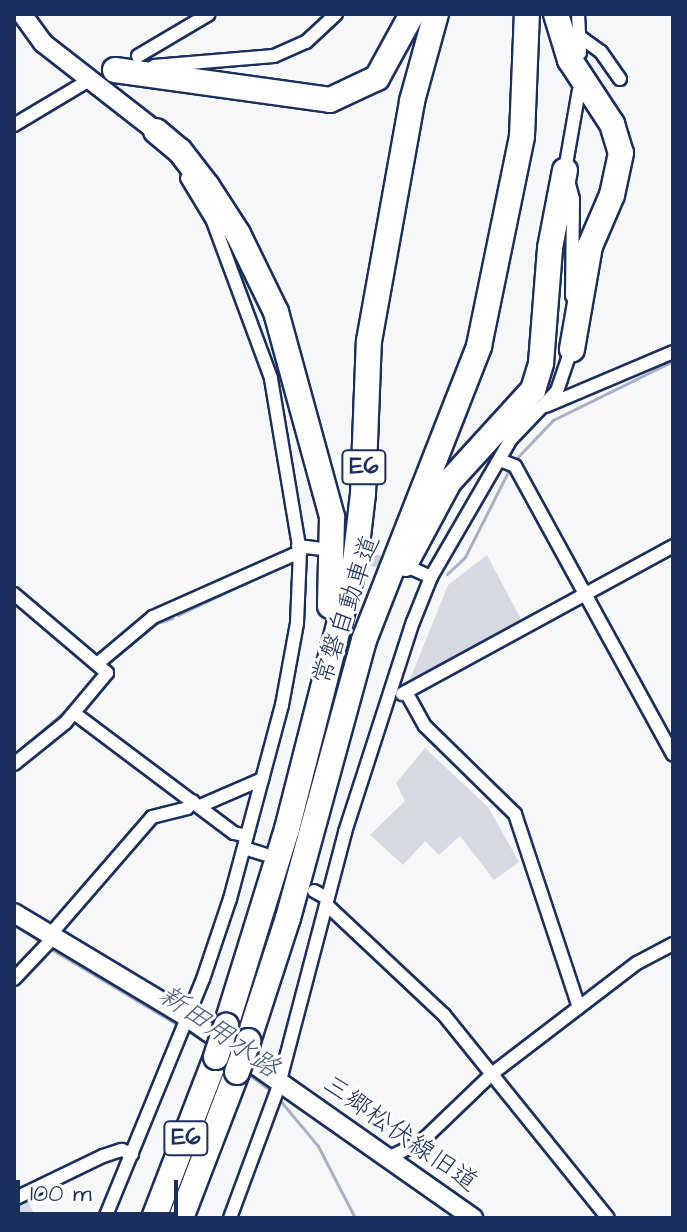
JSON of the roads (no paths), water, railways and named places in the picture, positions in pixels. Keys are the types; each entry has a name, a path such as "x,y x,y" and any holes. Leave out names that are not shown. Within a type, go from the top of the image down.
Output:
{"highway":[{"path":"115,70 330,100 377,78 412,14"},
{"name":"常磐自動車道","path":"154,1218 226,1026 315,723 355,562 363,494 369,341 412,101 436,14"},
{"name":"常磐自動車道","path":"181,1218 248,1041 380,592 479,346 522,136 527,14"},
{"path":"556,14 570,60 612,124 621,153 612,195 590,246 572,349"},
{"path":"156,131 180,151 238,234 270,296 293,362 327,493 334,550 315,723"},
{"path":"310,838 330,810 376,642 407,561 449,482 519,410 538,377 551,236 565,170"}],"street":[{"path":"22,14 55,53 156,131 213,221 271,378 299,549 297,623 246,842 183,1025 105,1218"},
{"path":"138,56 209,14"},
{"path":"578,14 580,53"},
{"path":"55,53 115,70 274,56 306,42 334,15"},
{"path":"579,36 601,52 620,79"},
{"path":"14,125 91,79"},
{"path":"230,1218 276,1090 323,898 389,694 431,577 511,439 546,406 572,349 574,216 565,170 579,90"},
{"path":"546,406 606,385 673,352"},
{"path":"500,460 515,466 673,755"},
{"path":"389,694 406,692 673,546"},
{"path":"97,664 153,617 299,549 322,549"},
{"path":"413,569 431,577"},
{"path":"14,594 107,673 74,713 14,764"},
{"path":"406,692 425,726 515,814 579,1007"},
{"path":"74,713 264,854"},
{"path":"14,979 49,942 152,817 187,808 262,779"},
{"path":"323,898 430,1000 493,1073 608,1218"},
{"name":"三郷松伏線旧道","path":"14,913 49,942 183,1025 276,1090 473,1218"},
{"path":"386,1159 421,1142 493,1073 637,963 673,944"},
{"path":"14,1199 103,1156 122,1150 132,1154"}],"waterway":[{"path":"513,462 553,420 673,361"},
{"path":"447,574 465,557 510,468"},
{"path":"178,615 269,572"},
{"path":"107,664 157,623 172,618"},
{"path":"14,755 75,702"},
{"name":"新田用水路","path":"14,925 41,942"},
{"name":"新田用水路","path":"51,949 178,1025"},
{"name":"新田用水路","path":"188,1031 208,1044"},
{"name":"新田用水路","path":"247,1073 272,1092"},
{"name":"新田用水路","path":"278,1098 318,1146 355,1218"}],"tunnel":[{"path":"353,556 397,565"}]}
